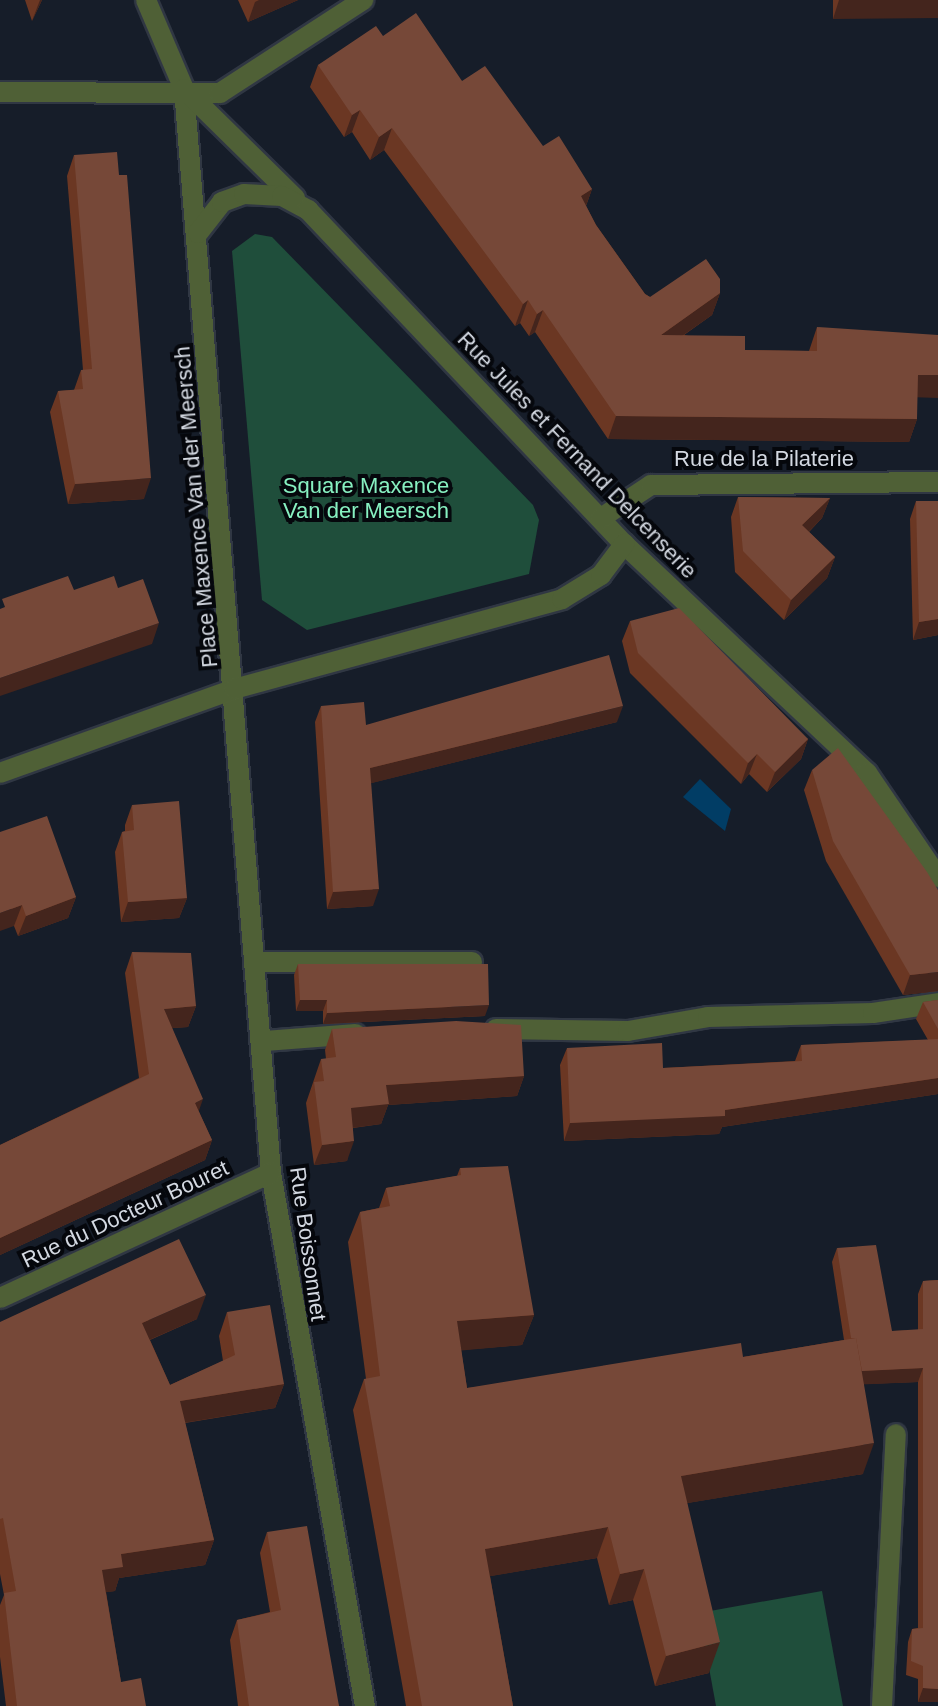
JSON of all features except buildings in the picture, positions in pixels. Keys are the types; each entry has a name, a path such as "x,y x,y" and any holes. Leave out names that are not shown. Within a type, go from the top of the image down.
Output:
{"street":[{"path":"146,0 184,89"},
{"path":"0,92 235,89 363,0"},
{"name":"Rue Jules et Fernand Delcenserie","path":"184,89 308,210 624,544 867,773 938,877"},
{"name":"Place Maxence Van der Meersch","path":"184,89 234,689 562,599 601,575 624,544"},
{"name":"Rue Jules et Fernand Delcenserie","path":"198,233 222,202 244,194 282,196 308,210"},
{"name":"Rue de la Pilaterie","path":"601,518 651,485 938,482"},
{"path":"0,773 234,689"},
{"name":"Rue Boissonnet","path":"234,689 265,1041 271,1173 365,1706"},
{"path":"258,962 472,962"},
{"path":"478,1028 628,1031 708,1017 873,1013 938,1003"},
{"path":"265,1041 387,1032"},
{"name":"Rue du Docteur Bouret","path":"0,1298 271,1173"},
{"path":"882,1706 896,1434"}],"green space":[{"name":"Square Maxence Van der Meersch","path":"255,234 272,237 533,505 539,520 529,574 307,630 262,600 232,251"},
{"path":"822,1591 843,1706 716,1706 699,1613"}],"water":[{"path":"700,779 731,809 725,831 683,797"}]}
